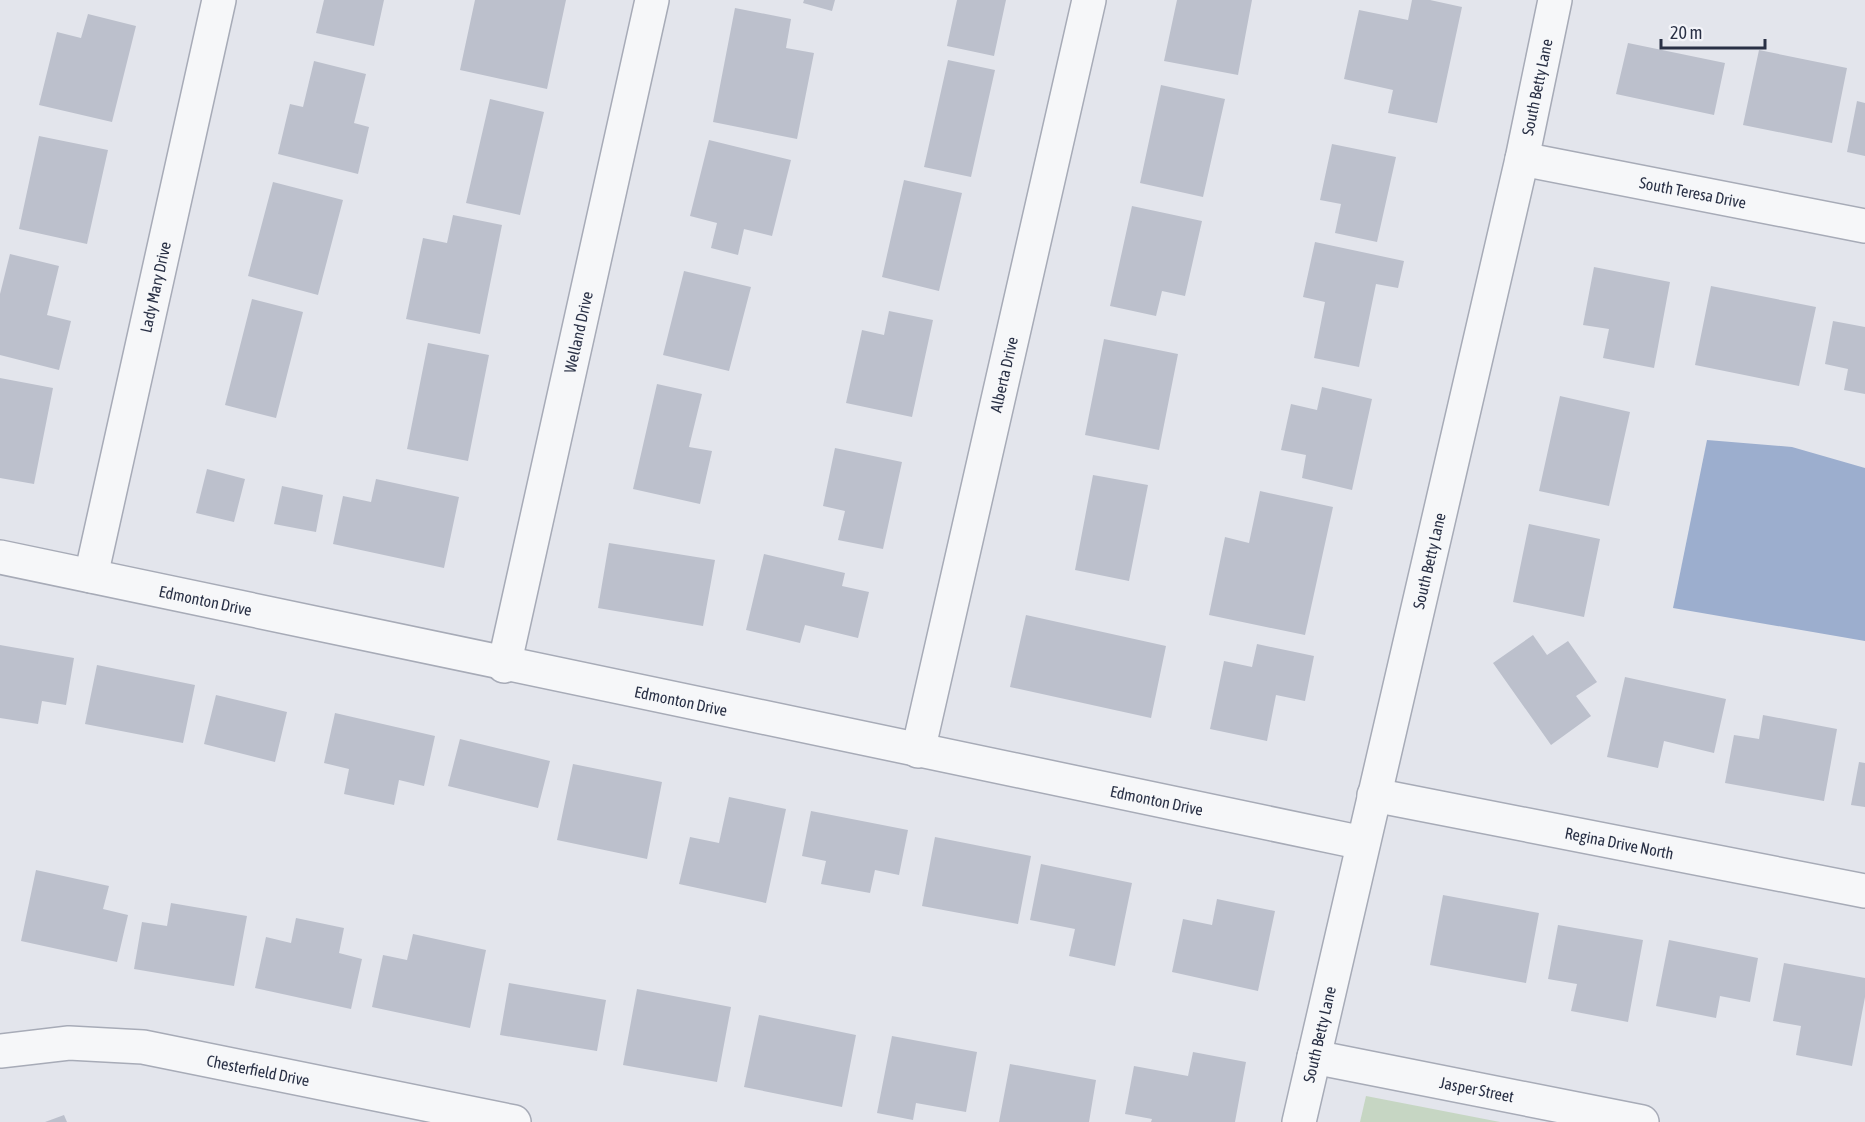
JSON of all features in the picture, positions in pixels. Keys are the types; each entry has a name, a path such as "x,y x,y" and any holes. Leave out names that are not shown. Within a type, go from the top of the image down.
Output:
{"street":[{"name":"Lady Mary Drive","path":"91,576 219,0"},
{"name":"Welland Drive","path":"504,666 652,0"},
{"name":"Alberta Drive","path":"918,751 1089,0"},
{"name":"South Betty Lane","path":"1299,1122 1522,159 1555,0"},
{"name":"South Teresa Drive","path":"1522,159 1865,226"},
{"name":"Edmonton Drive","path":"0,557 343,628 504,666 1362,843"},
{"name":"Regina Drive North","path":"1374,795 1865,891"},
{"name":"Chesterfield Drive","path":"0,1051 69,1043 143,1047 514,1122"},
{"name":"Jasper Street","path":"1314,1057 1642,1122"}],"green space":[{"path":"1366,1096 1500,1122 1360,1122"}],"water":[{"path":"1707,440 1792,447 1865,468 1865,641 1673,608"}],"building":[{"path":"324,0 384,0 374,46 316,33"},
{"path":"475,0 566,0 547,89 460,70"},
{"path":"804,0 835,0 832,11 803,3"},
{"path":"957,0 1006,0 994,56 947,46"},
{"path":"1177,0 1252,0 1238,75 1164,61"},
{"path":"1412,0 1430,0 1462,7 1437,123 1388,113 1393,90 1344,79 1359,10 1408,20"},
{"path":"735,8 791,19 786,48 814,53 797,139 713,122"},
{"path":"88,14 136,26 112,122 39,105 57,32 81,38"},
{"path":"1628,43 1725,63 1714,115 1616,94"},
{"path":"1759,50 1847,68 1832,143 1743,125"},
{"path":"948,60 995,70 971,177 924,167"},
{"path":"314,61 366,74 354,123 369,127 358,174 278,154 290,104 303,107"},
{"path":"1161,85 1225,99 1203,197 1140,183"},
{"path":"490,99 544,112 520,215 466,203"},
{"path":"1857,101 1865,103 1865,156 1847,152"},
{"path":"39,136 108,150 87,244 19,229"},
{"path":"709,140 791,160 772,236 744,229 738,255 711,248 717,223 690,216"},
{"path":"1332,144 1396,157 1377,242 1335,233 1341,204 1320,200"},
{"path":"904,180 962,193 939,291 882,277"},
{"path":"273,182 343,200 318,295 248,276"},
{"path":"1132,206 1202,221 1185,296 1162,291 1156,316 1110,306"},
{"path":"453,215 502,225 480,334 406,319 423,238 447,243"},
{"path":"1315,242 1404,261 1398,288 1376,284 1359,367 1314,358 1325,302 1303,297"},
{"path":"10,254 59,266 47,315 71,321 59,370 0,355 0,294"},
{"path":"1594,267 1670,282 1654,368 1603,358 1609,329 1583,325"},
{"path":"684,271 751,287 729,371 663,355"},
{"path":"1711,286 1816,307 1799,386 1695,365"},
{"path":"252,299 303,312 276,418 225,405"},
{"path":"889,311 933,320 912,417 846,403 862,330 884,335"},
{"path":"1833,321 1865,327 1865,394 1844,390 1848,369 1825,364"},
{"path":"1104,339 1178,354 1159,450 1085,435"},
{"path":"428,343 489,355 468,461 407,449"},
{"path":"0,378 53,388 34,484 0,478"},
{"path":"657,384 702,394 689,447 712,451 700,504 633,489"},
{"path":"1322,387 1372,399 1352,490 1302,478 1306,455 1281,450 1291,404 1317,410"},
{"path":"1560,396 1630,412 1609,506 1539,491"},
{"path":"835,448 902,462 883,549 838,540 845,511 823,506"},
{"path":"207,469 245,479 234,522 196,513"},
{"path":"1093,475 1148,485 1129,581 1075,570"},
{"path":"376,479 459,497 444,568 333,544 343,496 371,502"},
{"path":"282,486 323,495 316,532 274,524"},
{"path":"1260,491 1333,507 1305,635 1209,615 1225,537 1249,543"},
{"path":"1529,524 1600,539 1584,617 1513,602"},
{"path":"609,543 715,560 703,626 598,608"},
{"path":"764,554 845,573 842,586 869,592 858,638 805,625 800,643 746,630"},
{"path":"1026,615 1166,646 1151,718 1010,687"},
{"path":"1533,635 1547,655 1568,641 1597,682 1576,696 1591,716 1551,745 1493,663"},
{"path":"1257,644 1314,656 1305,701 1276,695 1267,741 1210,729 1224,661 1252,667"},
{"path":"0,645 74,658 66,705 42,701 38,724 0,718"},
{"path":"97,665 195,685 183,743 85,724"},
{"path":"1625,677 1726,699 1714,753 1664,741 1658,768 1607,757"},
{"path":"216,695 287,712 275,762 204,744"},
{"path":"335,713 435,736 424,786 399,780 394,805 344,794 349,769 324,763"},
{"path":"1763,715 1837,729 1824,801 1725,783 1734,735 1759,739"},
{"path":"460,739 550,761 538,808 448,786"},
{"path":"1859,762 1865,763 1865,807 1851,805"},
{"path":"573,764 662,782 647,859 557,840"},
{"path":"729,797 786,809 766,903 679,884 690,837 719,843"},
{"path":"811,811 908,830 899,875 875,870 870,893 821,884 826,861 802,856"},
{"path":"935,837 1031,856 1018,924 922,906"},
{"path":"1041,864 1132,883 1115,966 1069,956 1075,929 1030,920"},
{"path":"36,870 109,886 103,909 128,915 117,962 21,941"},
{"path":"1443,895 1539,913 1526,983 1430,965"},
{"path":"1217,899 1275,911 1258,991 1172,972 1183,919 1212,925"},
{"path":"171,903 247,916 234,986 134,969 142,922 167,926"},
{"path":"296,918 344,928 339,953 362,959 351,1009 255,988 266,937 291,943"},
{"path":"1558,925 1643,940 1628,1022 1571,1011 1577,984 1548,979"},
{"path":"413,934 486,950 470,1028 372,1007 383,955 407,960"},
{"path":"1669,940 1758,958 1750,1002 1720,996 1716,1018 1656,1006"},
{"path":"1784,963 1865,978 1865,997 1852,1066 1796,1055 1801,1026 1773,1021"},
{"path":"509,983 606,1000 597,1051 500,1035"},
{"path":"637,989 731,1007 717,1082 623,1065"},
{"path":"759,1015 856,1035 842,1107 744,1087"},
{"path":"892,1036 977,1052 966,1112 916,1103 913,1120 877,1113"},
{"path":"1193,1052 1246,1062 1235,1122 1151,1122 1152,1119 1125,1114 1134,1066 1188,1076"},
{"path":"1010,1064 1096,1080 1089,1122 999,1122"},
{"path":"64,1115 67,1122 45,1122"}]}
